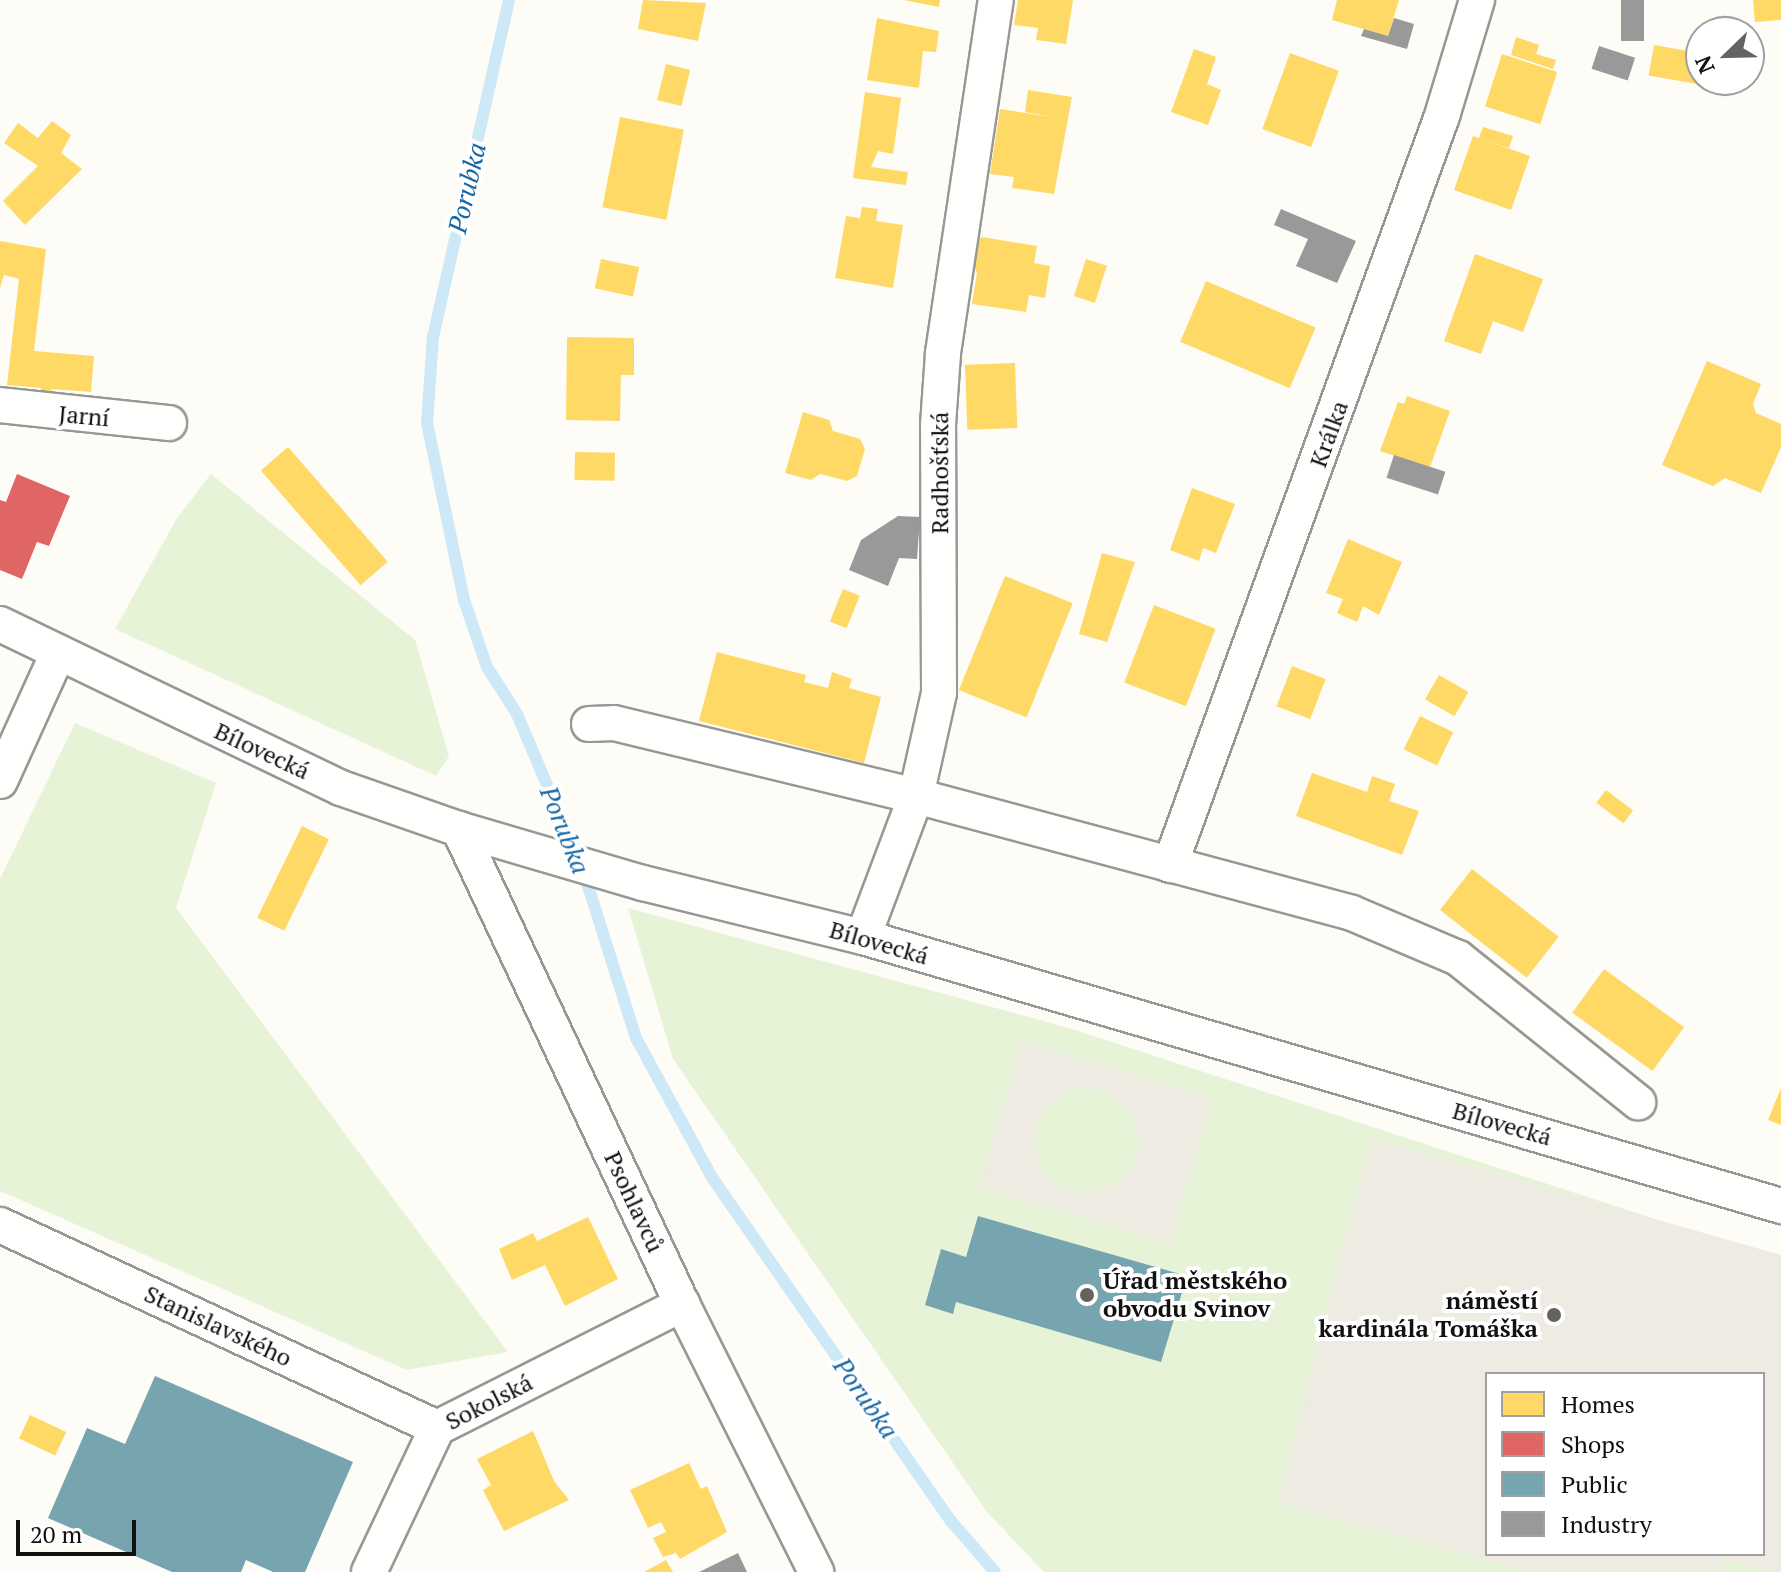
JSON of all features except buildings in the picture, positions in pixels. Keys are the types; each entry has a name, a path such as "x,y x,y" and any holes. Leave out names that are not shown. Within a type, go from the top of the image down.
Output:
{"street":[{"name":"Radhošťská","path":"863,937 916,796 939,693 943,353 996,0"},
{"name":"Králka","path":"1170,865 1437,131 1477,0"},
{"name":"Jarní","path":"0,405 169,423"},
{"name":"Bílovecká","path":"0,624 341,788 544,857 863,937 1781,1206"},
{"path":"0,781 58,653"},
{"path":"589,724 614,723 916,796 1352,913 1458,958 1638,1102"},
{"name":"Psohlavců","path":"459,829 682,1304 816,1572"},
{"name":"Stanislavského","path":"0,1225 437,1428"},
{"name":"Sokolská","path":"369,1572 437,1428 682,1304"}],"green space":[{"path":"211,474 415,640 449,756 436,776 115,629 177,518"},
{"path":"75,723 216,783 176,908 508,1352 407,1370 0,1191 0,879"},
{"path":"628,908 1069,1028 1781,1260 1781,1572 1044,1572 987,1512 673,1059"}],"shaded area":[{"path":"1022,1041 1212,1098 1170,1243 979,1187","holes":["1089,1088 1105,1092 1130,1112 1139,1143 1136,1159 1117,1184 1087,1194 1056,1185 1043,1173 1033,1141 1043,1109 1071,1090"]},
{"name":"náměstí kardinála Tomáška","path":"1371,1138 1781,1255 1781,1572 1720,1561 1717,1572 1531,1572 1278,1503"}],"waterway":[{"name":"Porubka","path":"509,0 433,336 427,423 464,600 487,667 517,714 583,870 636,1038 713,1179 951,1521 995,1572"}],"place":[{"name":"Úřad městského obvodu Svinov","path":"1087,1295"},
{"name":"náměstí kardinála Tomáška","path":"1554,1315"}]}
